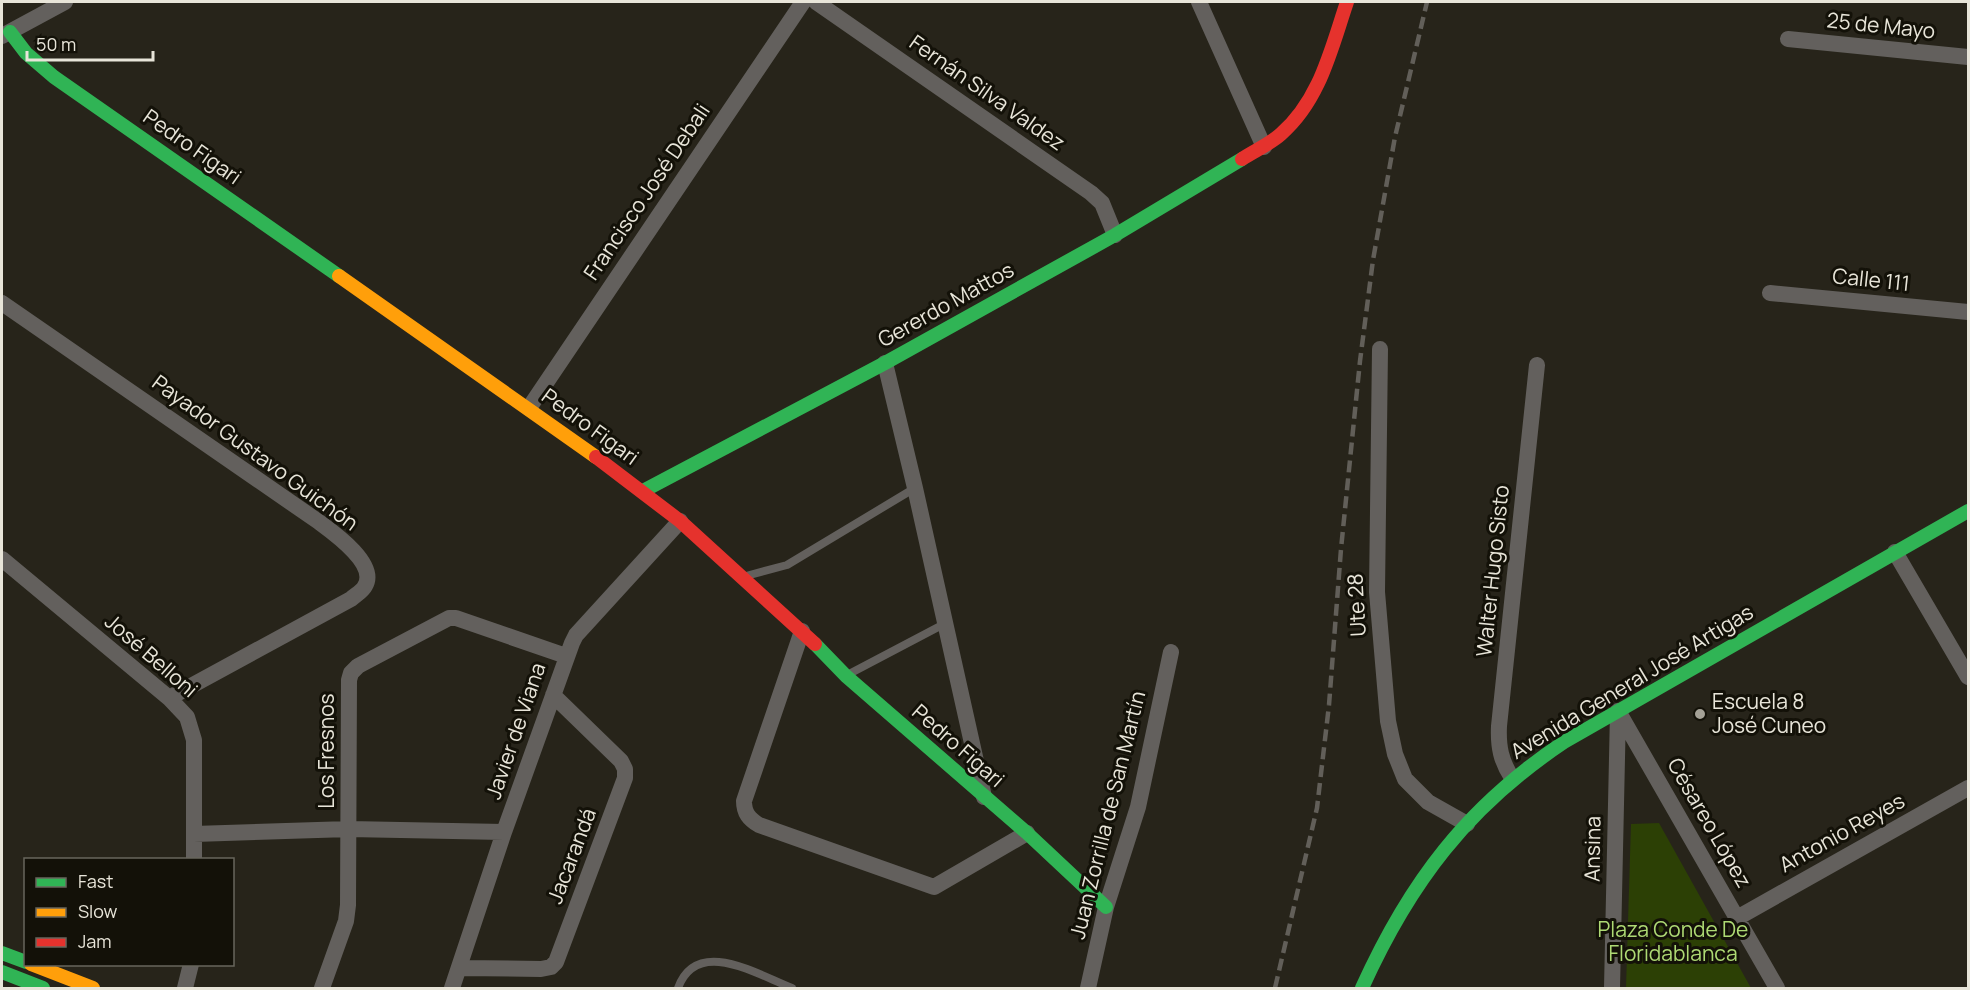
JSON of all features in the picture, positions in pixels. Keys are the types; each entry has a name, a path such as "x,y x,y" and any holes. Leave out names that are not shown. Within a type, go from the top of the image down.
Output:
{"street":[{"path":"6,34 65,2"},
{"name":"Francisco José Debali","path":"529,408 803,2"},
{"name":"Fernán Silva Valdez","path":"816,2 1091,193 1102,203 1115,236"},
{"path":"1199,2 1264,147 1299,119 1308,105 1317,88 1347,2"},
{"name":"Pedro Figari","path":"6,34 54,77 529,408 644,491 681,521 802,631 846,676 1027,833 1106,907"},
{"name":"25 de Mayo","path":"1788,39 1968,57"},
{"name":"Gererdo Mattos","path":"644,491 885,363 1115,236 1264,147"},
{"name":"Calle 111","path":"1770,293 1968,312"},
{"name":"Payador Gustavo Guichón","path":"2,303 319,522 352,549 365,568 366,586 351,599 169,698"},
{"name":"Ute 28","path":"1380,349 1377,592 1388,721 1395,754 1405,779 1428,802 1467,824"},
{"path":"885,363 984,796"},
{"name":"Walter Hugo Sisto","path":"1512,778 1500,757 1499,726 1537,365"},
{"name":"Avenida General José Artigas","path":"1362,988 1386,937 1410,898 1467,824 1512,778 1540,757 1618,711 1968,511"},
{"name":"Javier de Viana","path":"452,988 504,832 566,656 576,635 681,521"},
{"path":"1895,552 1968,677"},
{"name":"José Belloni","path":"2,560 169,698 187,717 194,740 194,858"},
{"name":"Los Fresnos","path":"322,988 346,921 351,673 358,666 449,618 456,618 566,656"},
{"path":"802,631 744,801 744,809 751,820 759,825 934,886 1027,833"},
{"name":"Juan Zorrilla de San Martín","path":"1088,988 1106,907 1137,807 1172,652"},
{"name":"Jacarandá","path":"459,968 541,969 551,967 556,962 625,778 625,769 621,761 553,695"},
{"name":"Césareo López","path":"1618,711 1777,988"},
{"name":"Ansina","path":"1612,988 1618,711"},
{"name":"Antonio Reyes","path":"1737,918 1968,788"},
{"path":"194,834 349,829 504,832"},
{"path":"2,953 24,961"},
{"path":"36,966 93,988"},
{"path":"185,988 190,966"},
{"path":"2,972 43,988"}],"lane":[{"path":"743,577 787,565 915,488"},
{"path":"846,676 946,623"},
{"path":"678,988 681,980 689,971 701,963 715,961 729,963 792,988"}],"green space":[{"name":"Plaza Conde De Floridablanca","path":"1659,823 1751,988 1626,988 1631,824"}],"railway":[{"path":"1275,988 1317,808 1329,705 1341,549 1360,361 1373,260 1395,137 1427,2"}],"traffic: fast":[{"path":"10,32 26,53 54,77 339,276"},
{"path":"643,491 885,363 1115,235 1242,159"},
{"path":"1362,988 1380,950 1421,881 1470,820 1529,767 1564,742 1968,511"},
{"path":"815,644 846,676 1027,833 1106,907"},
{"path":"2,953 24,961"},
{"path":"2,972 43,988"}],"traffic: slow":[{"path":"339,276 596,457"},
{"path":"36,966 93,988"}],"traffic: jam":[{"path":"1242,159 1281,134 1306,106 1323,73 1347,2"},
{"path":"596,457 680,521 815,644"}],"place":[{"name":"Escuela 8 José Cuneo","path":"1700,714"}]}
